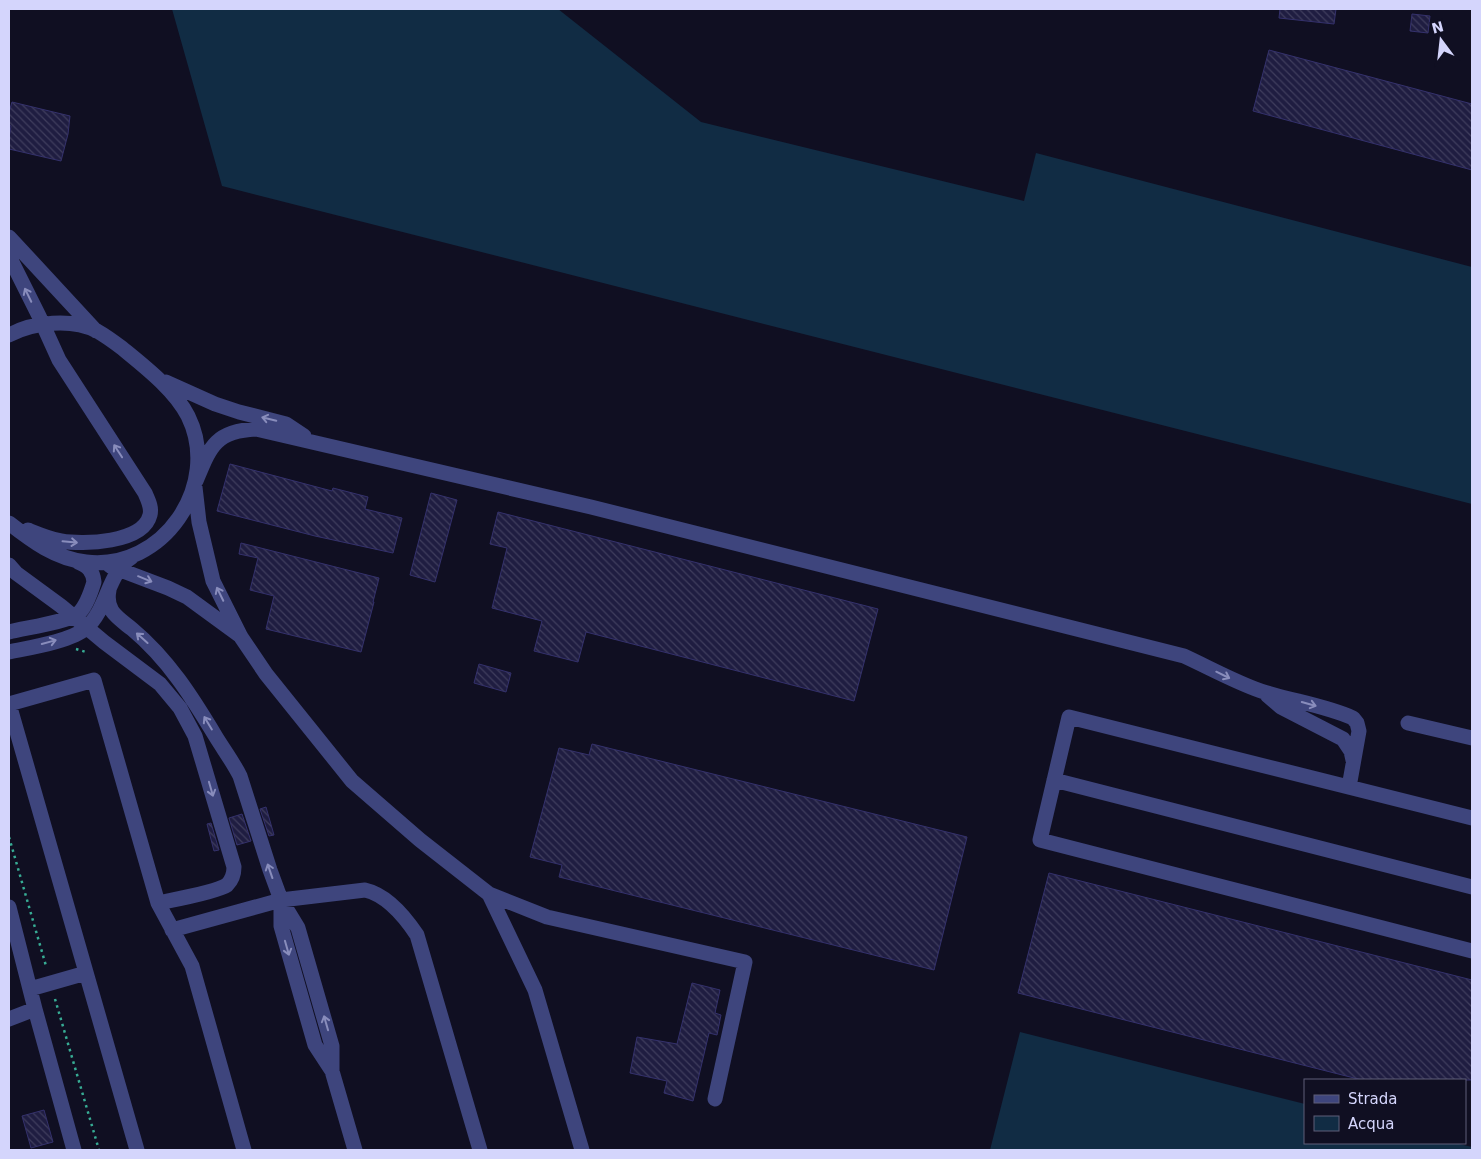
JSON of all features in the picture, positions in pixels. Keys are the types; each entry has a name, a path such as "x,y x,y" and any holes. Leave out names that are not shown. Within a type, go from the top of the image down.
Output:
{"street":[{"path":"9,237 96,331 121,348 156,378 181,404 188,415 197,445 198,462 195,484 199,522 213,581 241,637 266,674 352,781 420,840 490,894 547,917 745,962 715,1099"},
{"path":"9,256 58,360 145,492 150,506 150,517 143,526 126,536 106,541 78,543 60,541 46,537 9,520"},
{"path":"9,335 26,327 42,324 66,324 96,331"},
{"path":"156,378 215,404 286,424 311,442"},
{"path":"9,652 70,637 87,628 97,616 120,568 128,559 166,534 181,515 208,452 214,444 220,438 235,432 256,429 591,507 1184,656 1233,680 1262,691 1353,718 1357,723 1359,731 1349,787"},
{"path":"9,524 40,546 60,556 74,560 99,562 122,558 141,551"},
{"path":"9,632 73,616 81,610 94,582 88,567 74,560"},
{"path":"99,562 120,568 187,597 241,637"},
{"path":"9,565 16,573 160,684 188,721 198,744 234,867 234,873 230,882 220,888 158,903"},
{"path":"109,590 108,605 114,615 168,664 234,762 281,900 281,926 315,1045 332,1071 355,1150"},
{"path":"136,1150 9,704 94,680 158,903 192,966 244,1150"},
{"path":"1262,691 1281,707 1343,739 1352,751 1353,765"},
{"path":"1472,818 1069,717 1040,840 1472,951"},
{"path":"1408,722 1472,738"},
{"path":"1054,780 1472,887"},
{"path":"172,930 281,900 366,890 372,891 384,899 410,924 417,935 480,1150"},
{"path":"490,894 535,990 582,1150"},
{"path":"9,907 74,1150"},
{"path":"30,989 86,973"},
{"path":"9,1020 35,1009"}],"path":[{"path":"9,836 46,966"},
{"path":"55,999 99,1150"}],"water":[{"path":"172,9 558,9 701,122 1024,201 1036,153 1472,267 1472,504 222,186"},
{"path":"1020,1032 1304,1104 1304,1144 1459,1144 1472,1147 1472,1150 990,1150"}],"building":[{"path":"1280,9 1336,9 1334,24 1279,18"},
{"path":"1412,14 1430,16 1428,33 1410,31"},
{"path":"1269,50 1472,104 1472,170 1253,111"},
{"path":"12,102 70,116 68,134 61,161 9,149 11,126 9,125 9,112"},
{"path":"230,464 332,491 333,488 368,497 365,509 402,518 393,553 315,536 217,511"},
{"path":"431,493 457,500 435,582 410,575"},
{"path":"498,512 878,609 854,701 586,632 578,662 534,651 542,621 492,608 507,548 490,544"},
{"path":"241,543 379,578 361,652 266,629 274,596 250,590 258,558 239,554"},
{"path":"479,664 511,673 506,692 474,683"},
{"path":"592,744 967,837 934,970 559,877 562,865 530,857 559,748 589,755"},
{"path":"266,807 274,835 269,836 260,809"},
{"path":"242,814 251,841 237,845 229,818"},
{"path":"211,823 219,850 214,851 207,824"},
{"path":"1049,873 1472,980 1472,1080 1358,1079 1018,993"},
{"path":"692,983 720,990 715,1013 721,1015 717,1035 709,1033 693,1101 664,1093 667,1081 630,1073 637,1037 677,1044"},
{"path":"44,1110 53,1142 31,1148 22,1116"}]}
